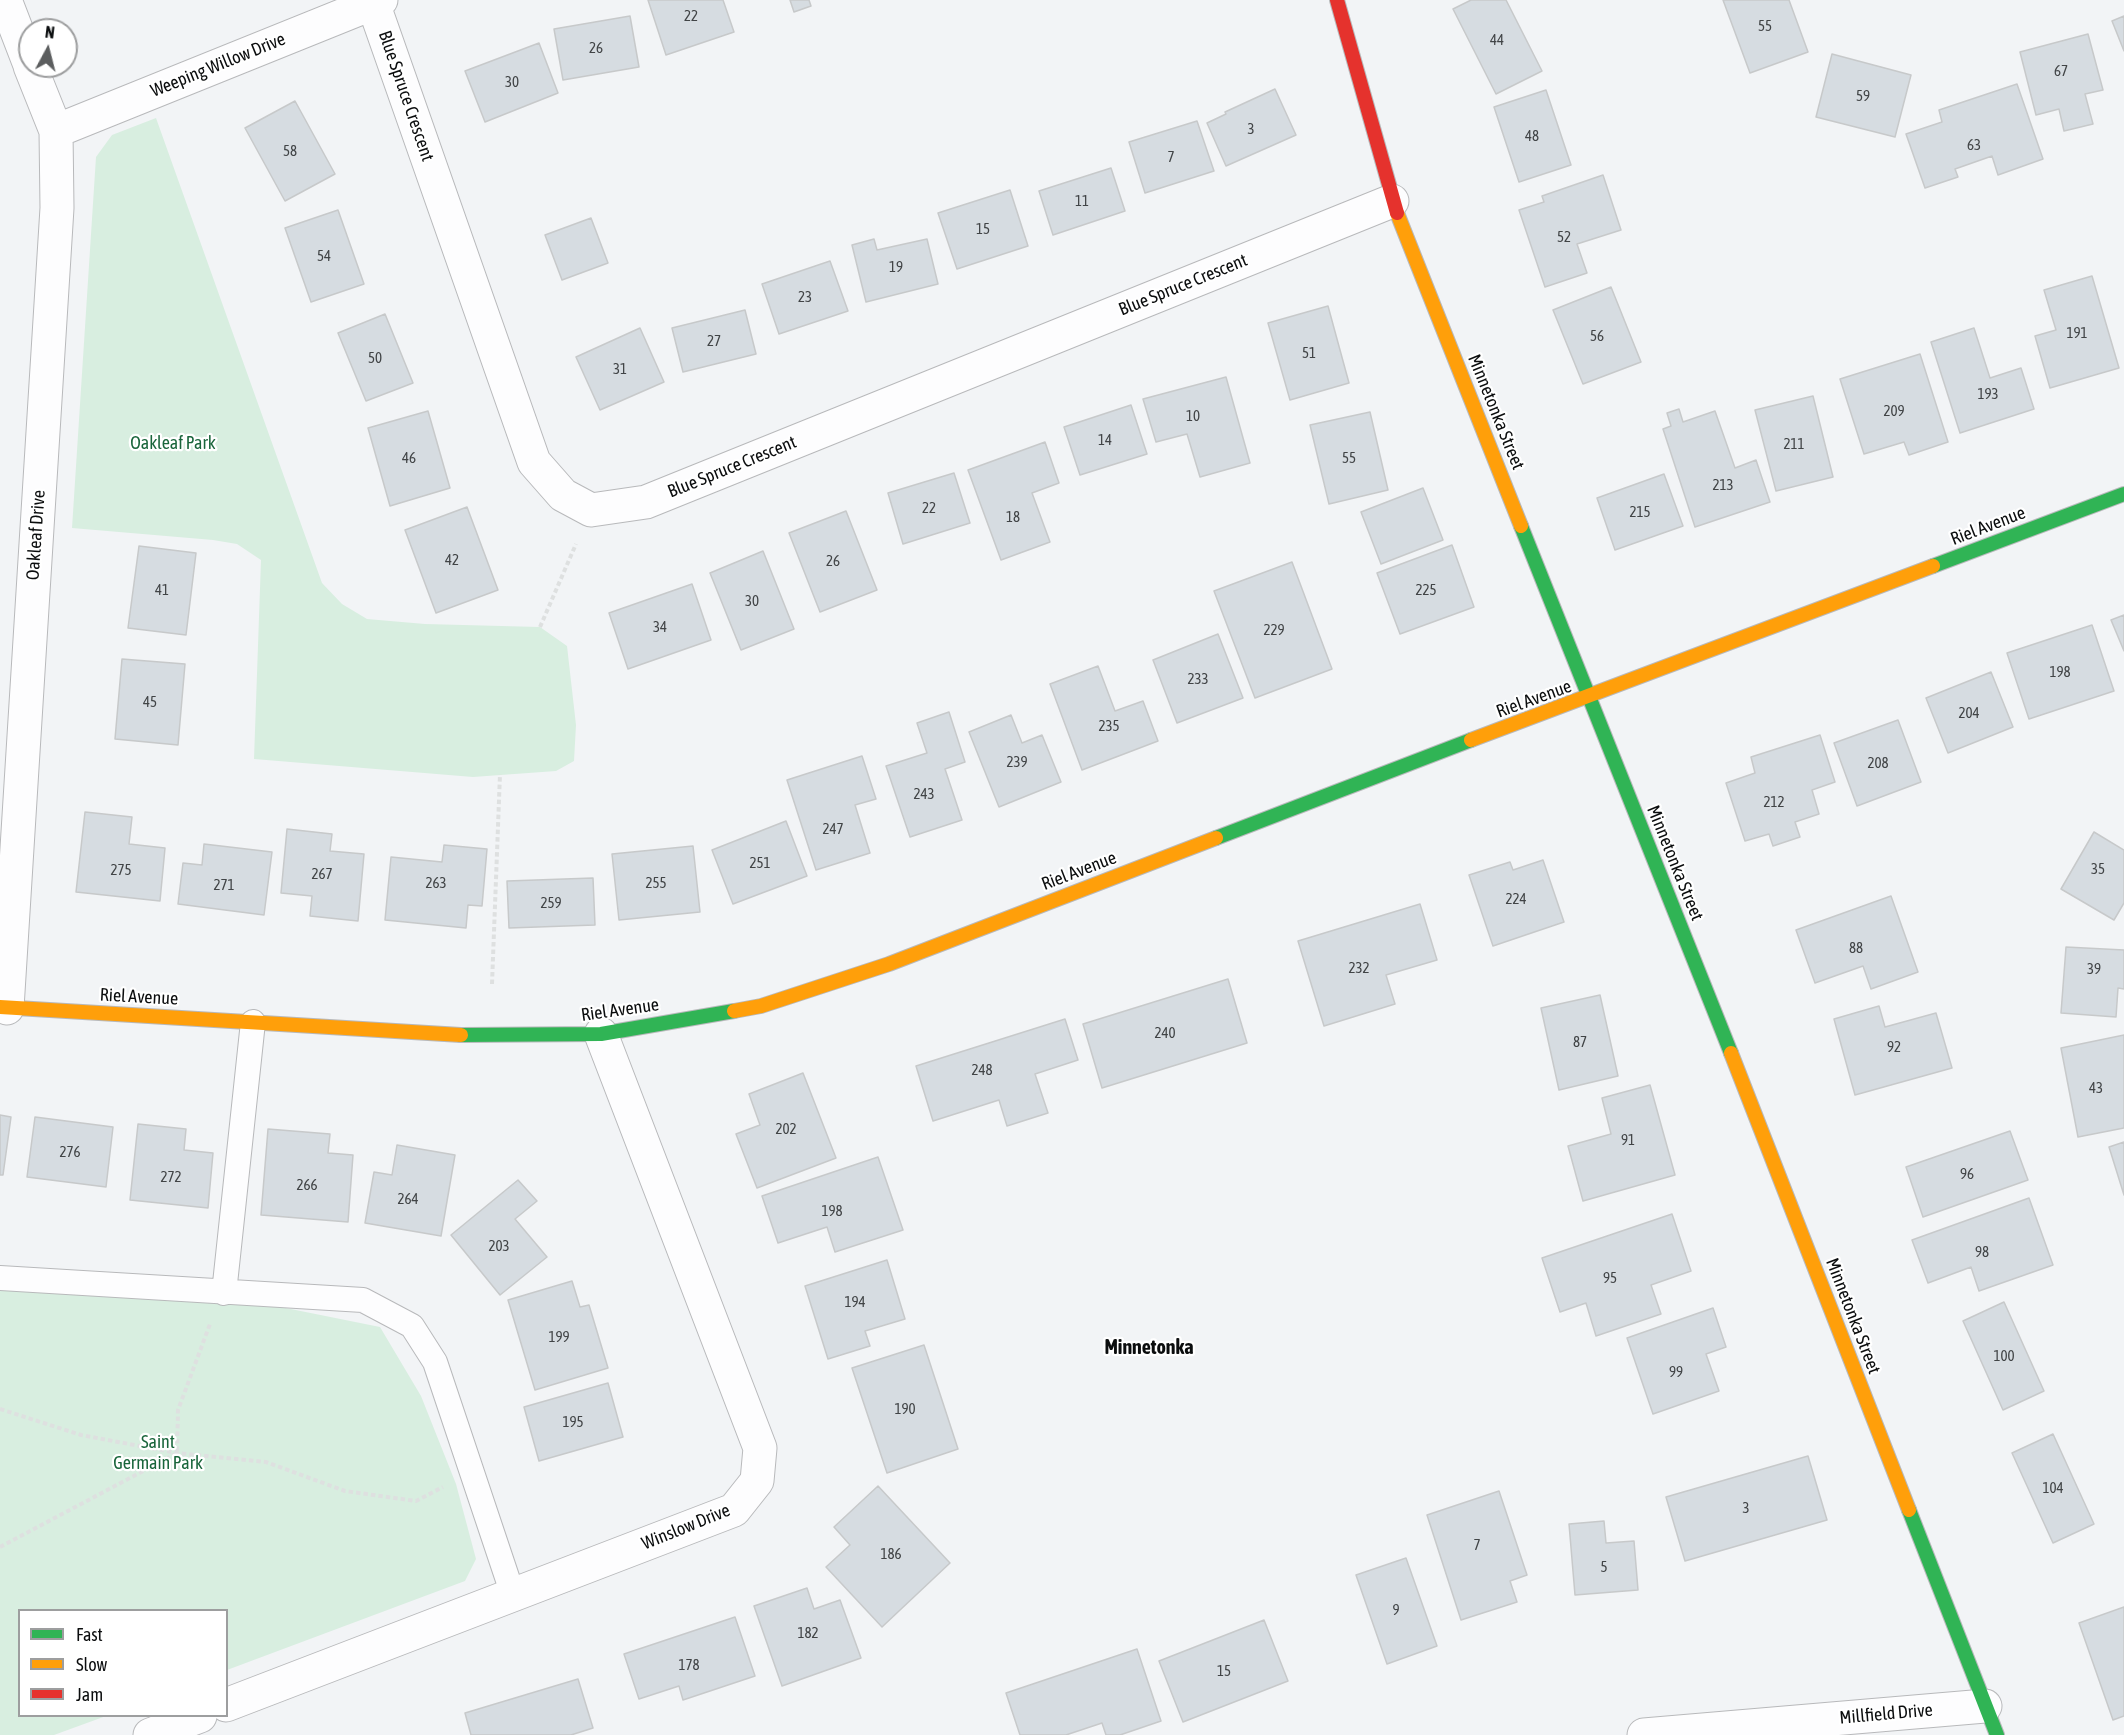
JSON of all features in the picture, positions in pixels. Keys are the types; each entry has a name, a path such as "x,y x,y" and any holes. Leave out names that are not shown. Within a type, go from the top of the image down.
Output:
{"street":[{"name":"Oakleaf Drive","path":"5,0 18,34"},
{"name":"Minnetonka Street","path":"1337,0 1392,201 1749,1098 1991,1720"},
{"name":"Blue Spruce Crescent","path":"377,1 534,462 562,495 591,510 646,502 1392,201"},
{"name":"Weeping Willow Drive","path":"56,131 377,1"},
{"name":"Oakleaf Drive","path":"3,1008 57,208 56,131 35,78"},
{"name":"Riel Avenue","path":"3,1008 490,1037 601,1034 762,1006 889,964 1323,796 2124,494"},
{"name":"Winslow Drive","path":"228,1705 734,1510 757,1481 760,1448 601,1034"},
{"path":"150,1735 197,1717"},
{"name":"Millfield Drive","path":"1644,1735 1991,1720"}],"lane":[{"path":"224,1293 253,1022"},
{"path":"0,1278 363,1300 412,1326 435,1362 513,1595"}],"path":[{"path":"540,627 591,510"},
{"path":"492,984 501,774"},
{"path":"177,1453 178,1410 207,1330 224,1293"},
{"path":"0,1409 81,1435 177,1453 266,1462 345,1491 416,1501 471,1472"},
{"path":"0,1547 177,1453"}],"green space":[{"name":"Oakleaf Park","path":"156,118 322,583 342,604 367,619 425,624 540,627 567,646 576,725 574,761 556,771 473,777 254,759 261,560 237,544 72,528 96,157 112,135"},
{"name":"Saint Germain Park","path":"0,1285 246,1300 380,1327 421,1396 456,1484 476,1559 465,1581 228,1670 228,1609 18,1609 18,1717 103,1717 54,1735 0,1735"}],"building":[{"path":"648,0 723,0 734,32 666,55"},
{"path":"790,0 809,0 811,6 794,12"},
{"path":"1471,0 1506,0 1542,71 1496,94 1453,9"},
{"path":"1723,0 1789,0 1808,52 1750,73"},
{"path":"630,16 639,67 563,80 554,29"},
{"path":"2124,16 2124,51 2112,21"},
{"path":"2088,34 2103,90 2085,94 2093,124 2064,131 2059,109 2036,115 2020,52"},
{"path":"539,43 558,93 485,122 465,71"},
{"path":"1832,54 1911,75 1895,137 1816,117"},
{"path":"2017,84 2043,159 1998,175 1992,156 1955,169 1958,177 1925,188 1906,134 1942,122 1939,110"},
{"path":"1275,89 1296,135 1226,166 1207,123"},
{"path":"1546,90 1571,165 1519,182 1494,107"},
{"path":"295,101 335,174 285,201 245,128"},
{"path":"1197,121 1214,171 1145,193 1129,142"},
{"path":"1111,168 1125,211 1053,235 1039,191"},
{"path":"1603,175 1621,230 1577,244 1587,273 1545,287 1519,210 1544,202 1542,196"},
{"path":"1010,190 1028,246 957,269 938,213"},
{"path":"338,210 364,284 311,302 285,228"},
{"path":"591,218 608,263 562,280 545,235"},
{"path":"874,239 877,250 927,239 938,284 866,302 852,245"},
{"path":"830,261 848,311 779,334 762,284"},
{"path":"2092,276 2119,368 2050,388 2035,336 2056,330 2044,290"},
{"path":"1611,287 1641,362 1583,384 1553,310"},
{"path":"1328,306 1349,383 1290,400 1268,323"},
{"path":"745,310 756,354 683,372 672,328"},
{"path":"385,314 413,383 366,401 338,333"},
{"path":"640,328 664,382 600,410 576,357"},
{"path":"1974,328 1990,378 2021,368 2034,409 1960,433 1931,342"},
{"path":"1920,354 1948,442 1909,455 1904,442 1864,454 1840,379"},
{"path":"1226,377 1250,463 1200,477 1187,434 1156,442 1143,399"},
{"path":"1813,396 1833,477 1776,491 1755,410"},
{"path":"1131,405 1147,454 1080,475 1064,427"},
{"path":"1679,409 1683,422 1715,411 1735,468 1756,460 1770,502 1695,527 1663,429 1671,426 1667,413"},
{"path":"428,411 450,488 390,506 368,428"},
{"path":"1370,412 1388,490 1329,504 1310,425"},
{"path":"1045,442 1059,483 1032,493 1050,542 1001,560 968,470"},
{"path":"954,473 970,523 903,544 888,493"},
{"path":"1664,474 1683,526 1615,550 1597,498"},
{"path":"1423,488 1443,540 1381,564 1361,512"},
{"path":"467,507 498,590 436,613 405,530"},
{"path":"846,511 877,590 820,612 789,533"},
{"path":"1452,545 1474,607 1400,634 1377,573"},
{"path":"139,546 196,553 186,635 128,628"},
{"path":"763,551 794,629 741,650 710,573"},
{"path":"1292,562 1332,669 1255,698 1214,591"},
{"path":"692,584 711,640 628,669 609,613"},
{"path":"2124,615 2124,651 2111,620"},
{"path":"2092,625 2114,691 2029,719 2007,653"},
{"path":"1218,634 1243,698 1177,723 1153,660"},
{"path":"122,659 185,664 178,745 115,739"},
{"path":"1098,666 1115,711 1143,701 1158,741 1082,770 1050,684"},
{"path":"1991,672 2013,727 1948,753 1926,698"},
{"path":"949,712 965,762 945,769 962,820 910,837 886,766 927,753 917,723"},
{"path":"1011,715 1022,743 1042,735 1061,782 999,807 969,732"},
{"path":"1898,720 1921,782 1857,806 1834,743"},
{"path":"1820,735 1835,782 1812,790 1819,814 1795,822 1800,837 1773,846 1769,834 1745,841 1726,783 1755,773 1751,757"},
{"path":"862,756 876,799 855,805 870,853 816,870 787,780"},
{"path":"85,812 132,817 129,844 165,848 160,901 76,892"},
{"path":"786,821 807,876 733,904 712,850"},
{"path":"287,829 332,834 330,851 364,854 358,921 310,916 312,896 281,893"},
{"path":"2094,832 2124,850 2124,903 2114,920 2061,889"},
{"path":"204,844 272,852 264,915 178,904 183,863 202,865"},
{"path":"444,845 487,849 482,906 468,905 466,928 385,920 391,857 442,862"},
{"path":"693,846 700,912 619,920 612,854"},
{"path":"1543,860 1564,922 1493,946 1469,875 1510,862 1513,870"},
{"path":"593,878 595,925 509,928 507,881"},
{"path":"1891,896 1918,972 1871,989 1863,966 1815,983 1796,930"},
{"path":"1420,904 1437,960 1386,975 1395,1004 1324,1026 1298,941"},
{"path":"2066,947 2124,950 2124,989 2118,988 2116,1017 2061,1013"},
{"path":"1228,979 1247,1043 1102,1088 1083,1024"},
{"path":"1600,995 1618,1076 1559,1090 1541,1008"},
{"path":"1879,1006 1885,1027 1936,1013 1952,1068 1855,1095 1834,1019"},
{"path":"1065,1019 1078,1060 1035,1074 1048,1113 1007,1126 999,1100 933,1121 916,1066"},
{"path":"2124,1035 2124,1128 2078,1137 2061,1048"},
{"path":"803,1073 836,1158 757,1188 736,1134 760,1125 749,1094"},
{"path":"1650,1085 1675,1175 1583,1201 1568,1146 1611,1134 1602,1098"},
{"path":"0,1115 11,1117 3,1175 0,1175"},
{"path":"35,1117 113,1127 106,1187 27,1177"},
{"path":"138,1124 186,1129 184,1150 213,1153 208,1208 130,1200"},
{"path":"268,1129 330,1134 328,1153 353,1155 348,1222 261,1215"},
{"path":"2010,1131 2028,1180 1923,1217 1906,1167"},
{"path":"2124,1142 2124,1195 2109,1147"},
{"path":"397,1145 455,1155 441,1236 365,1223 374,1172 392,1175"},
{"path":"878,1157 903,1230 835,1252 827,1227 778,1243 762,1196"},
{"path":"518,1180 537,1201 515,1219 547,1257 500,1295 451,1235"},
{"path":"2029,1198 2053,1265 1979,1291 1971,1267 1928,1283 1912,1240"},
{"path":"1672,1214 1691,1271 1651,1285 1661,1314 1596,1336 1586,1303 1560,1312 1542,1258"},
{"path":"887,1260 905,1319 865,1331 870,1346 828,1359 805,1286"},
{"path":"572,1281 580,1307 589,1305 608,1368 535,1390 508,1300"},
{"path":"2004,1302 2044,1391 2003,1410 1963,1321"},
{"path":"1713,1308 1726,1347 1706,1354 1719,1391 1653,1414 1627,1338"},
{"path":"924,1345 958,1449 887,1473 852,1368"},
{"path":"608,1383 623,1437 539,1461 524,1407"},
{"path":"2053,1434 2094,1524 2053,1543 2012,1453"},
{"path":"1808,1456 1827,1520 1685,1561 1666,1497"},
{"path":"878,1486 950,1563 882,1627 826,1567 850,1545 834,1527"},
{"path":"1499,1491 1527,1575 1510,1581 1517,1602 1461,1620 1427,1515"},
{"path":"1604,1521 1606,1543 1634,1541 1638,1590 1575,1595 1569,1524"},
{"path":"1406,1558 1437,1646 1387,1664 1356,1575"},
{"path":"807,1588 814,1609 840,1600 861,1658 782,1686 754,1606"},
{"path":"2124,1607 2124,1716 2113,1720 2079,1623"},
{"path":"735,1617 755,1676 683,1700 679,1686 639,1699 624,1654"},
{"path":"1264,1620 1288,1681 1183,1722 1159,1661"},
{"path":"1137,1649 1161,1721 1120,1735 1106,1735 1102,1723 1066,1735 1020,1735 1006,1693"},
{"path":"578,1679 593,1728 571,1735 471,1735 465,1713"}],"traffic: fast":[{"path":"1933,566 2124,494"},
{"path":"1521,526 1731,1053"},
{"path":"1216,838 1471,740"},
{"path":"461,1035 601,1034 734,1011"},
{"path":"1909,1510 1997,1735"}],"traffic: slow":[{"path":"1397,213 1521,526"},
{"path":"1471,740 1933,566"},
{"path":"734,1011 761,1006 889,964 1216,838"},
{"path":"0,1007 461,1035"},
{"path":"1731,1053 1909,1510"}],"traffic: jam":[{"path":"1337,0 1397,213"}],"district":[{"name":"Minnetonka","path":"1149,1348"}]}
